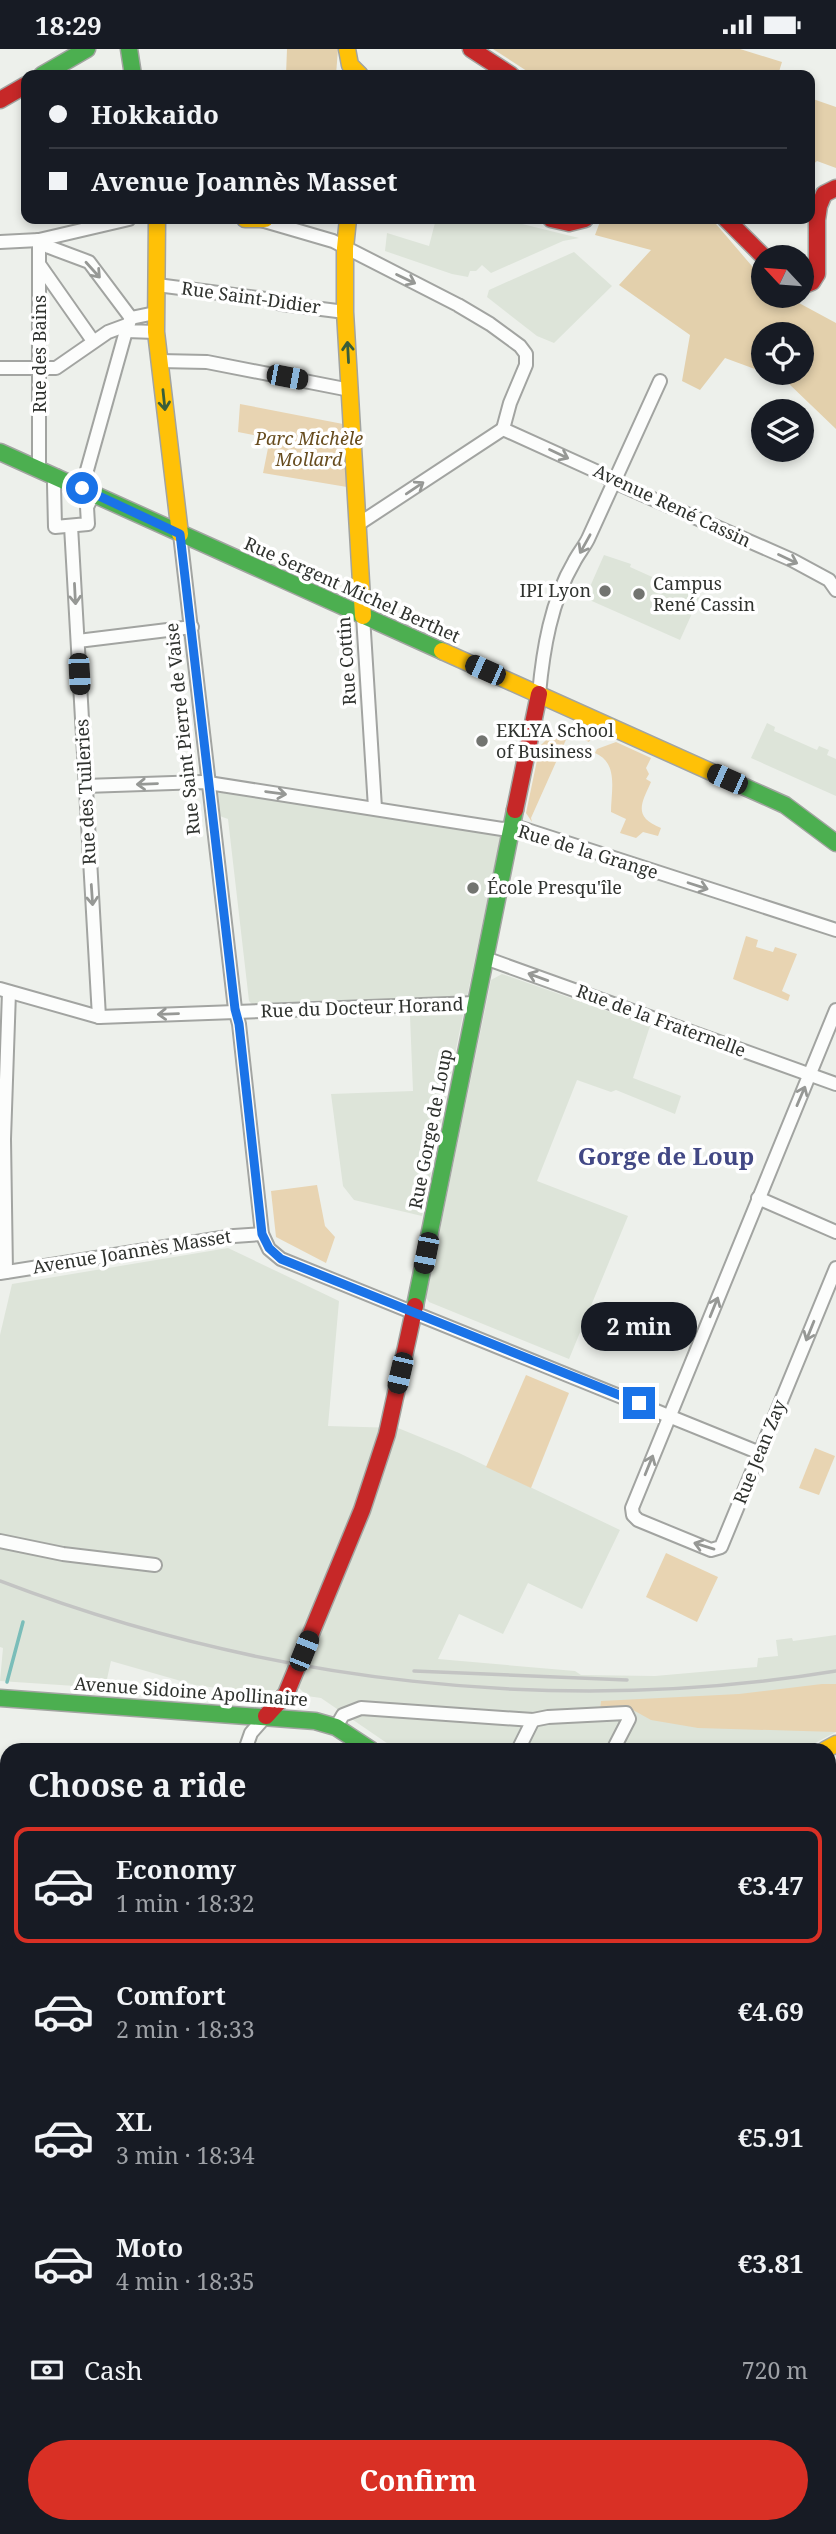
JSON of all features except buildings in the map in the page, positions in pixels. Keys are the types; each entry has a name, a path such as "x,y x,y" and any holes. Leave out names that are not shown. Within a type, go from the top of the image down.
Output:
{"main road":[{"path":"51,70 87,49"},
{"path":"130,49 132,70"},
{"path":"347,49 350,65 355,70"},
{"path":"471,49 503,70"},
{"path":"0,100 21,88"},
{"path":"814,282 824,273 826,254 817,211 824,194 836,188"},
{"name":"Rue Saint Pierre de Vaise","path":"157,224 156,332 180,534"},
{"name":"Rue Cottin","path":"348,224 345,312 363,616"},
{"path":"731,224 752,245"},
{"name":"Rue Sergent Michel Berthet","path":"0,452 785,805 836,843"},
{"name":"Rue Gorge de Loup","path":"266,1716 286,1694 362,1510 387,1434 539,694"},
{"name":"Avenue Sidoine Apollinaire","path":"0,1698 315,1721 336,1727 360,1743"}],"street":[{"path":"0,242 39,240 108,224"},
{"path":"274,224 333,241 458,305 490,324 526,354 526,365 510,403 503,429 357,525"},
{"path":"39,240 49,247 89,262 128,325 156,332"},
{"name":"Rue des Bains","path":"39,240 39,468"},
{"path":"39,264 93,341"},
{"name":"Rue Saint-Didier","path":"157,285 345,312"},
{"path":"0,369 56,368 108,332 155,313"},
{"path":"57,476 54,484 55,527 88,524 88,490 128,325"},
{"path":"160,361 207,362 350,390"},
{"path":"539,694 542,663 558,597 574,561 583,550 660,381"},
{"name":"Avenue René Cassin","path":"503,429 614,482 792,560 829,580 836,590"},
{"name":"Rue des Tuileries","path":"71,526 99,1017"},
{"name":"Rue Saint Pierre de Vaise","path":"180,534 262,1234"},
{"name":"Rue Cottin","path":"363,616 374,807"},
{"path":"78,641 192,628"},
{"name":"Rue de la Grange","path":"85,786 209,783 510,828 518,827 836,930"},
{"name":"Rue de la Fraternelle","path":"485,958 836,1084"},
{"path":"3,1272 4,991"},
{"name":"Rue du Docteur Horand","path":"4,991 99,1017 476,1003"},
{"path":"669,1415 836,1010"},
{"path":"758,1198 836,1232"},
{"path":"262,1234 269,1248 281,1259 760,1453"},
{"name":"Avenue Joannès Masset","path":"3,1272 262,1234"},
{"name":"Rue Jean Zay","path":"669,1415 632,1508 633,1515 638,1520 716,1550 721,1547 836,1268"},
{"path":"0,1541 63,1554 155,1565"},
{"path":"336,1727 343,1715 361,1708 533,1720 626,1713 629,1719 617,1743"},
{"path":"247,1743 251,1733 266,1716"},
{"path":"522,1743 533,1720"}],"shaded area":[{"path":"287,49 338,49 336,70 286,70"},
{"path":"493,49 740,49 782,62 780,70 525,70"},
{"path":"815,100 836,107 836,168 817,161 815,163"},
{"path":"435,224 522,224 579,238 563,241 491,273 482,265 476,271 470,271 468,277 385,251 387,233 429,246"},
{"path":"599,224 716,224 751,265 751,308 808,308 836,323 836,429 814,408 814,399 805,399 790,385 814,385 814,322 751,322 751,368 725,358 700,390 682,381 690,335 619,285 651,250 595,235"},
{"path":"574,252 612,286 554,343 537,336 487,297 489,290"},
{"name":"Campus René Cassin","path":"604,555 631,564 630,567 699,598 680,640 585,598"},
{"path":"767,723 775,727 774,731 817,750 819,746 829,750 827,755 836,759 836,796 751,758"},
{"path":"219,790 501,834 467,997 254,1006 249,1001 228,819 217,815 215,794"},
{"path":"502,974 650,1026 633,1078 681,1096 675,1114 616,1090 611,1092 577,1080 537,1181 628,1216 569,1359 429,1302 426,1298 491,980"},
{"path":"463,1015 422,1216 354,1200 343,1186 331,1094 413,1091 410,1016"},
{"path":"228,1248 339,1301 328,1426 398,1428 459,1453 620,1530 582,1609 528,1583 503,1634 459,1614 438,1659 575,1671 581,1675 655,1676 757,1667 758,1658 778,1656 776,1640 792,1638 793,1641 836,1635 836,1732 815,1743 387,1743 321,1698 307,1696 299,1688 298,1677 282,1682 278,1690 231,1690 195,1685 111,1661 105,1688 0,1681 3,1648 0,1647 0,1335 12,1284"}],"green space":[{"name":"Parc Michèle Mollard","path":"240,404 343,424 347,487 263,473 270,438 238,432"},
{"path":"575,724 586,729 586,734 592,736 589,742 569,733 531,818 532,822 526,813 540,746"},
{"path":"616,742 651,758 646,768 649,774 646,779 651,782 642,809 646,819 661,828 658,836 643,832 636,838 620,833 626,819 611,812 611,771 608,763 595,753 597,749"},
{"path":"746,936 758,940 756,947 773,952 775,947 797,954 782,991 790,995 788,1001 733,979"},
{"path":"317,1185 325,1226 335,1237 326,1263 276,1237 271,1191"},
{"path":"526,1375 569,1393 531,1488 486,1467"},
{"path":"815,1448 835,1456 819,1495 799,1488"},
{"path":"666,1553 718,1577 697,1622 646,1597"},
{"path":"836,1684 836,1732 698,1728 651,1720 633,1710 600,1711 601,1701 739,1694"}],"waterway":[{"path":"7,1682 23,1622"}],"railway":[{"path":"0,1581 100,1616 202,1644 307,1666 412,1681 518,1689 625,1691 731,1684 836,1671"},
{"path":"414,1671 627,1680"}],"traffic: fast":[{"path":"51,70 87,49"},
{"path":"129,49 132,70"},
{"path":"0,452 442,651"},
{"path":"718,775 785,805 836,843"},
{"path":"415,1306 515,810"},
{"path":"0,1698 315,1721 336,1727 360,1743"}],"traffic: slow":[{"path":"347,49 350,65 355,70"},
{"path":"157,224 156,332 180,534"},
{"path":"347,224 345,312 363,616"},
{"path":"442,651 718,775"}],"traffic: jam":[{"path":"471,49 503,70"},
{"path":"0,100 21,88"},
{"path":"814,279 817,274 819,206 824,194 836,188"},
{"path":"731,224 752,245"},
{"path":"515,810 539,694"},
{"path":"266,1716 286,1694 362,1510 387,1434 415,1306"}],"place":[{"name":"IPI Lyon","path":"605,591"},
{"name":"Campus René Cassin","path":"639,594"},
{"name":"EKLYA School of Business","path":"482,741"},
{"name":"École Presqu'île","path":"473,888"}],"district":[{"name":"Gorge de Loup","path":"666,1157"}],"route":[{"path":"82,488 180,534 262,1234 269,1248 281,1259 639,1403"}]}
